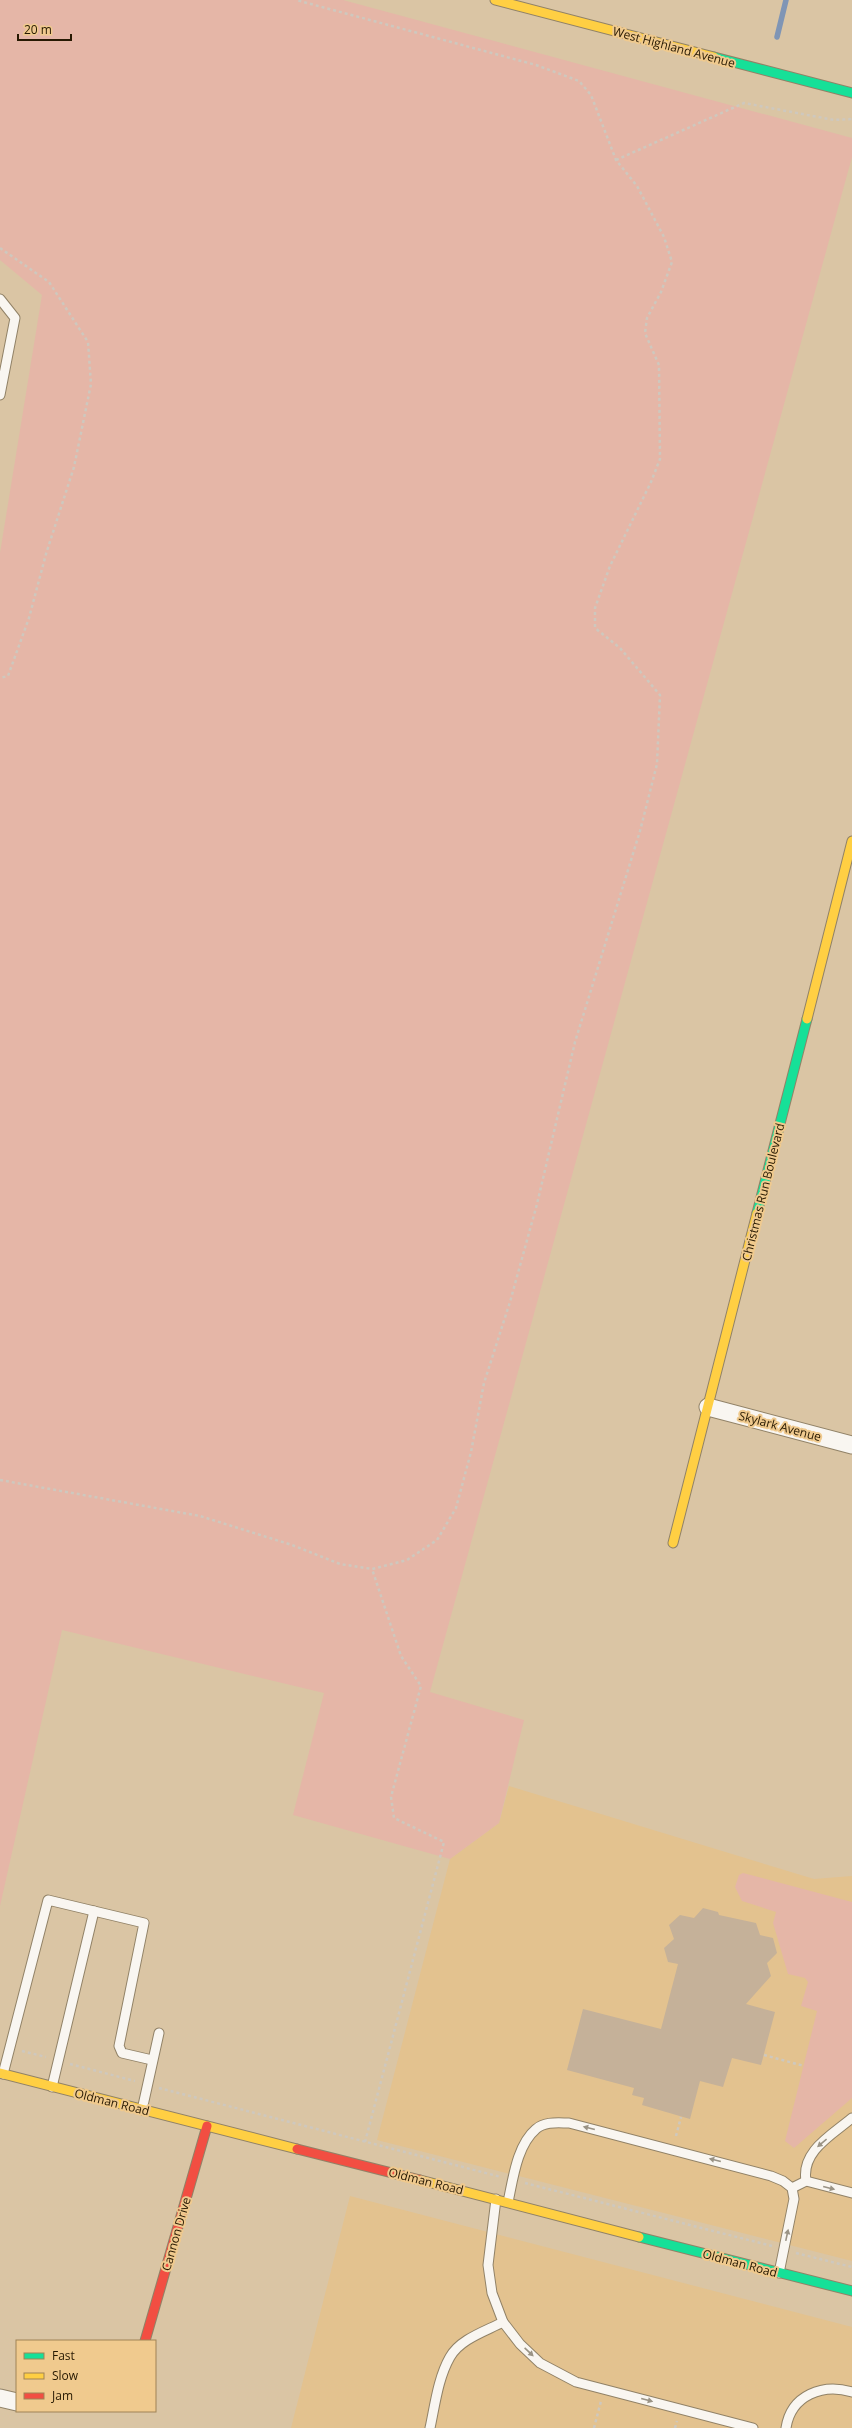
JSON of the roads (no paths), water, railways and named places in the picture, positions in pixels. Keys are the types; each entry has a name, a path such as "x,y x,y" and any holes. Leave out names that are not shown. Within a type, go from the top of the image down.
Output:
{"street":[{"name":"West Highland Avenue","path":"495,0 852,93"},
{"name":"Christmas Run Boulevard","path":"673,1543 852,841"},
{"name":"Skylark Avenue","path":"708,1407 852,1445"},
{"name":"Oldman Road","path":"1,2074 508,2202 852,2291"},
{"name":"Cannon Drive","path":"145,2340 207,2126"},
{"path":"0,2398 16,2402"}],"lane":[{"path":"0,299 15,318 4,351 0,395"},
{"path":"1,2074 48,1900 144,1923 119,2046 122,2053 152,2060"},
{"path":"52,2087 94,1911"},
{"path":"142,2110 159,2033"},
{"path":"806,2181 805,2170 807,2160 813,2151 852,2118"},
{"path":"508,2202 513,2180 527,2140 537,2128 550,2123 569,2123 772,2176 783,2181 792,2188 794,2199 779,2273"},
{"path":"792,2188 806,2181 852,2193"},
{"path":"496,2199 488,2265 492,2293 504,2322 520,2344 540,2363 576,2382 753,2428"},
{"path":"430,2428 441,2381 450,2356 469,2339 504,2322"},
{"path":"786,2428 793,2408 805,2396 820,2390 836,2388 852,2392"}],"waterway":[{"path":"777,37 786,0"}]}
